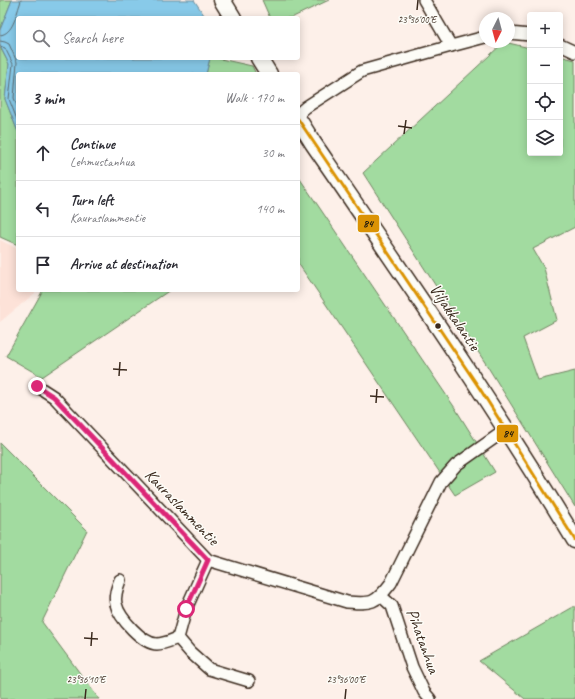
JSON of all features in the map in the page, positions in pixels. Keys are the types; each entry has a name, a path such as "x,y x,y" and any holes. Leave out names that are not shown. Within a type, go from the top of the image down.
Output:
{"main road":[{"path":"222,0 232,16"},
{"path":"260,60 268,72"},
{"name":"Viljakkalantie","path":"300,122 312,143 420,299 507,429 575,540"}],"street":[{"path":"424,0 451,46"},
{"path":"515,34 527,35"},
{"path":"300,112 362,71 479,39"},
{"path":"563,46 575,52"},
{"name":"Kauraslammentie","path":"37,386 54,397 208,560 347,602 368,603 381,596"},
{"path":"381,596 390,583 440,482 456,465 507,429"},
{"path":"178,638 186,609 208,560"},
{"path":"120,580 116,591 116,605 126,623 145,640 157,644 178,638"},
{"name":"Pihatanhua","path":"381,596 392,606 412,667 424,692 430,699"},
{"path":"178,638 190,652 209,669 249,681"}],"shaded area":[{"path":"0,240 16,248 16,292 35,293 0,322"}],"green space":[{"path":"0,0 12,0 0,30"},
{"path":"262,0 329,0 295,16 269,16"},
{"path":"515,45 527,47 527,156 563,156 563,57 575,60 575,227 533,249 544,268 557,320 523,338 538,380 575,371 575,507 486,364 363,173 498,48 515,48"},
{"path":"0,47 9,64 5,99 16,127 16,244 0,237"},
{"path":"210,60 225,60 252,66 255,72 206,72"},
{"path":"300,179 455,408 495,472 455,495 300,266"},
{"path":"42,292 167,292 42,377 6,356"},
{"path":"0,443 87,530 42,622 99,699 0,699"},
{"path":"575,606 575,699 525,699 479,661"}],"water":[{"path":"12,0 194,0 205,16 16,16 16,60 210,60 206,72 16,72 16,127 5,99 9,64 0,46 0,30"}],"transit line":[{"name":"84","path":"300,122 480,389 575,540"}],"route":[{"path":"37,386 54,397 208,560 186,609"}]}
